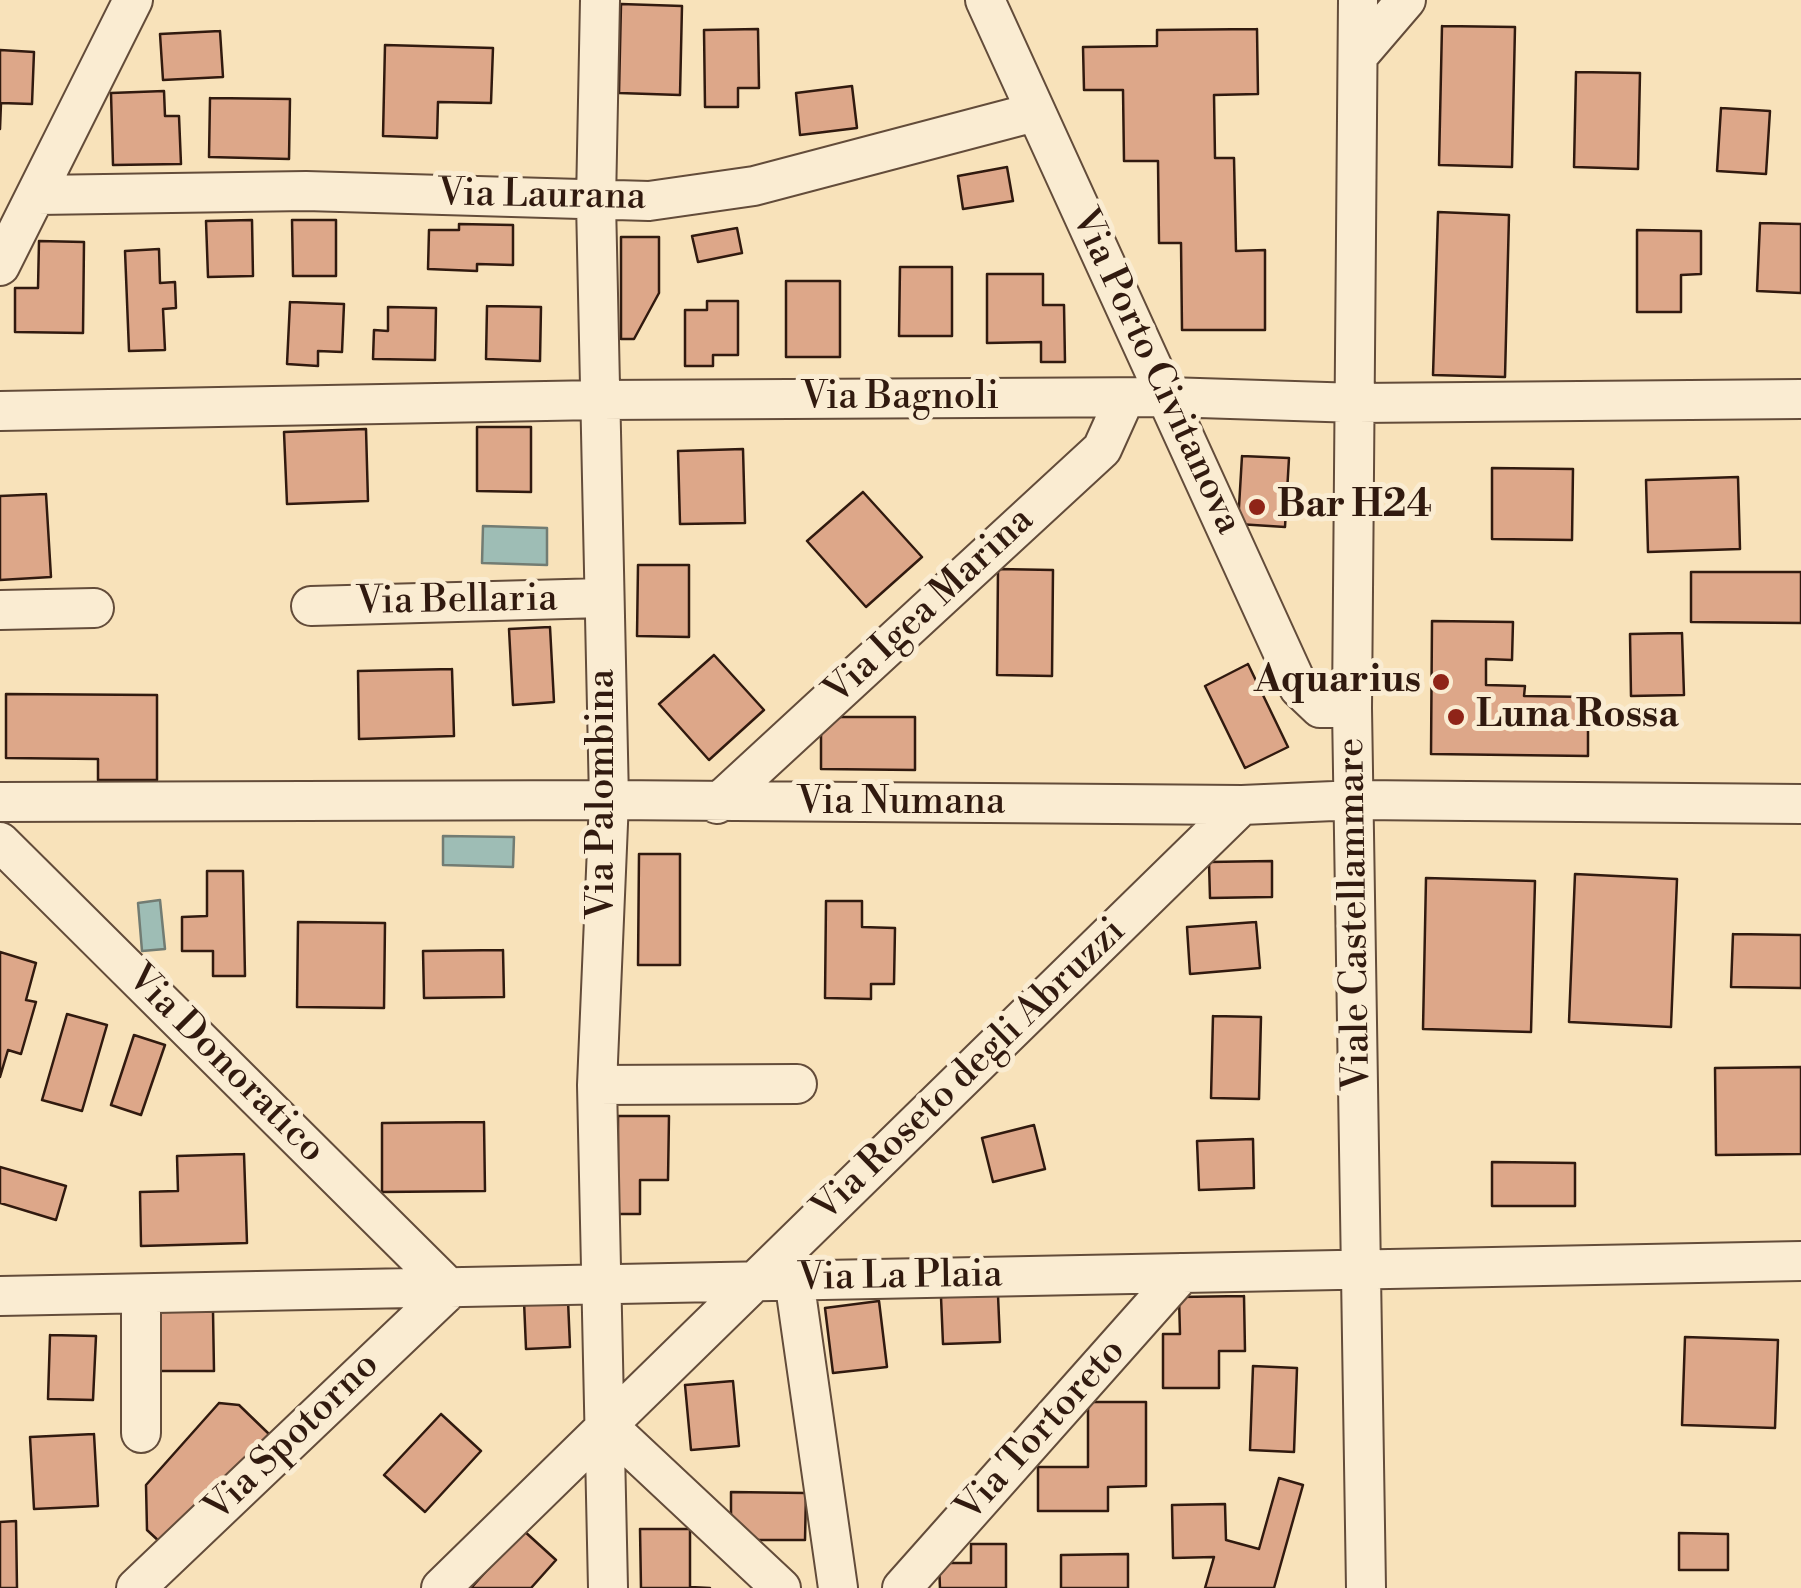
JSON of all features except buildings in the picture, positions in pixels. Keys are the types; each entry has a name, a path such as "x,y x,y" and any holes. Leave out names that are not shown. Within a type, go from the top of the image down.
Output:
{"street":[{"path":"0,266 133,0"},
{"name":"Via Palombina","path":"600,0 596,202 609,800 597,1085 598,1283 608,1426 608,1588"},
{"name":"Via Porto Civitanova","path":"985,0 1302,693 1324,710 1352,708"},
{"name":"Viale Castellammare","path":"1358,0 1358,403 1352,708 1357,800 1366,1588"},
{"path":"1358,56 1406,0"},
{"name":"Via Laurana","path":"38,196 306,192 596,202 726,192 1035,112"},
{"name":"Via Igea Marina","path":"717,804 1102,449 1125,398"},
{"name":"Via Bagnoli","path":"0,411 600,400 1801,400"},
{"name":"Via Bellaria","path":"311,606 603,598"},
{"path":"0,610 94,608"},
{"name":"Via Numana","path":"0,802 609,800 717,804 1242,805 1357,800 1801,804"},
{"name":"Via Roseto degli Abruzzi","path":"441,1588 608,1426 775,1279 1242,805"},
{"name":"Via Donoratico","path":"0,842 450,1289"},
{"path":"597,1085 797,1084"},
{"name":"Via La Plaia","path":"0,1296 1801,1260"},
{"name":"Via Tortoreto","path":"902,1588 1182,1274"},
{"path":"775,1279 838,1588"},
{"name":"Via Spotorno","path":"136,1588 450,1289"},
{"path":"141,1294 141,1433"},
{"path":"608,1426 782,1588"}],"water":[{"path":"483,526 547,528 547,565 482,563"},
{"path":"443,836 514,837 513,867 443,865"},
{"path":"160,900 165,949 142,951 138,903"}],"place":[{"name":"Bar H24","path":"1257,507"},
{"name":"Aquarius","path":"1441,682"},
{"name":"Luna Rossa","path":"1456,717"}]}
